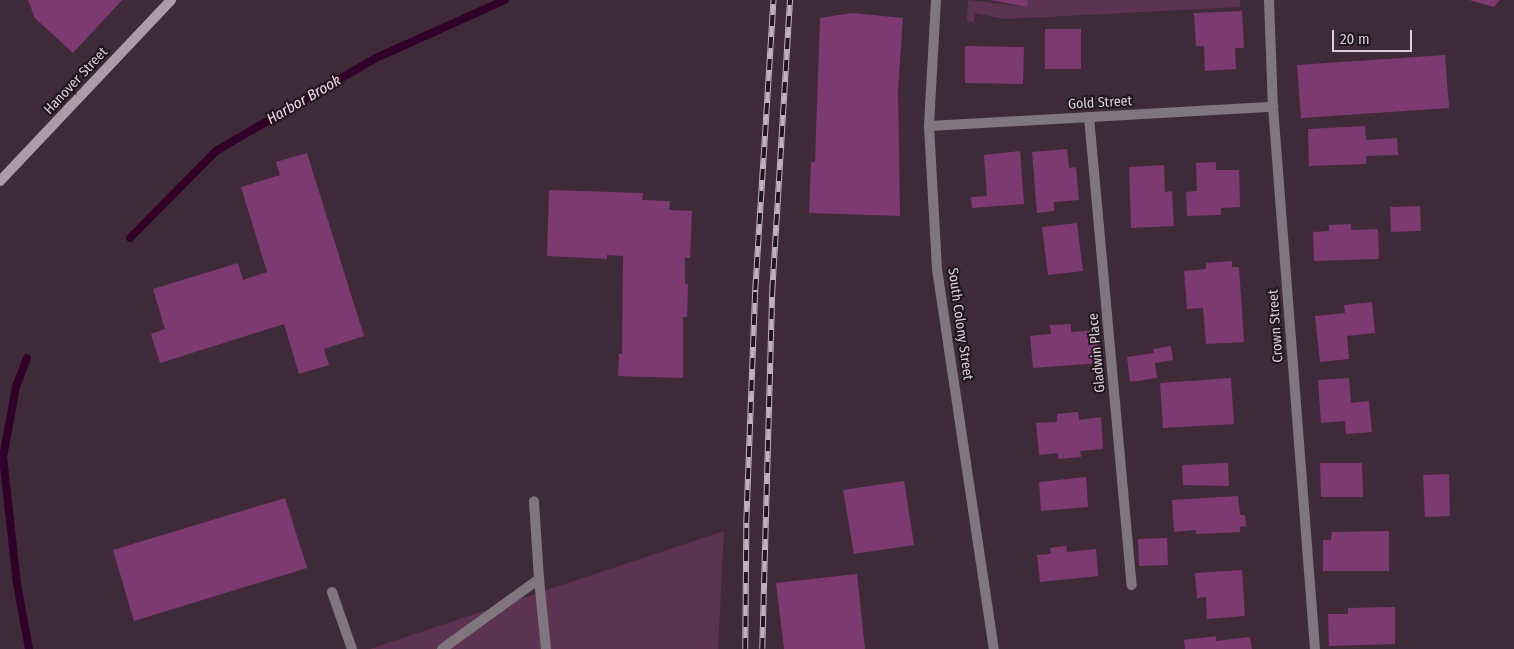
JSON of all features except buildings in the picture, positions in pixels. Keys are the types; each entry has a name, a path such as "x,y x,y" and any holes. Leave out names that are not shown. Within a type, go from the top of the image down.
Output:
{"main road":[{"name":"Hanover Street","path":"0,181 171,0"}],"street":[{"name":"South Colony Street","path":"936,0 929,126 937,269 994,649"},
{"name":"Crown Street","path":"1269,0 1273,107 1315,649"},
{"name":"Gold Street","path":"929,126 1273,107"},
{"name":"Gladwin Place","path":"1089,118 1132,586"},
{"path":"534,501 546,649"},
{"path":"442,649 539,580"},
{"path":"332,592 352,649"}],"shaded area":[{"path":"968,0 1027,7 1028,0 1240,0 1240,7 1005,19 975,13 974,22 967,21"},
{"path":"724,531 718,649 370,649"}],"waterway":[{"name":"Harbor Brook","path":"130,238 216,151 376,58 505,0"},
{"name":"Harbor Brook","path":"27,358 16,387 3,457 17,584 29,649"}],"railway":[{"path":"745,649 746,523 755,290 773,0"},
{"path":"762,649 772,291 790,0"}]}
